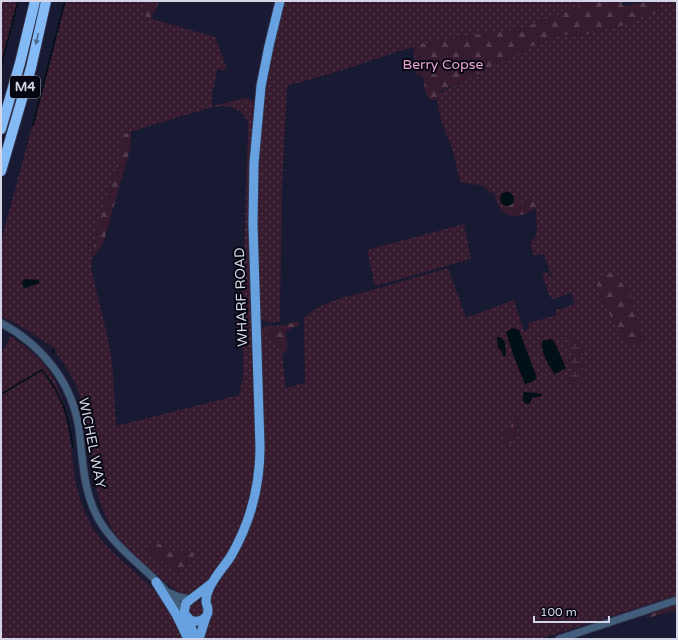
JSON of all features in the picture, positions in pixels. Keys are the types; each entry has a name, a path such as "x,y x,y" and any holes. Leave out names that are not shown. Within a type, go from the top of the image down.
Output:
{"highway":[{"name":"M4","path":"1,128 20,63 35,1"},
{"name":"M4","path":"1,171 31,68 46,1"}],"main road":[{"name":"WHARF ROAD","path":"199,639 207,616 207,593 231,555 244,529 253,502 258,476 260,447 253,224 254,163 261,86 280,1"},
{"path":"156,582 176,614 188,639"},
{"name":"WHARF ROAD","path":"192,598 212,583"},
{"path":"196,639 186,616 184,606 192,598 200,598 206,602"},
{"path":"186,616 192,621 196,622 207,616"}],"street":[{"name":"WICHEL WAY","path":"1,323 23,336 46,356 62,380 72,400 76,413 86,484 94,511 113,539 168,592 186,616"},
{"name":"WICHEL WAY","path":"168,592 179,597 192,598"},
{"path":"559,639 677,600"}],"green space":[{"path":"1,1 18,1 1,66"},
{"path":"65,1 147,1 145,12 146,19 152,19 215,37 226,66 225,70 218,69 212,94 212,106 245,98 252,100 255,105 250,181 250,237 256,462 247,508 235,538 220,566 203,585 191,593 186,594 180,592 168,584 117,537 101,506 93,472 84,412 79,392 73,380 53,347 1,316 1,241","holes":["212,107 230,107 243,114 248,125 243,288 236,330 241,342 243,353 243,378 239,395 116,426 111,355 91,268 94,242 121,154 123,134"]},
{"path":"147,1 159,1 156,10 151,16 152,19 146,19 145,12"},
{"path":"285,1 589,1 568,11 517,30 500,31 415,45 413,48 287,86 282,186 280,322 271,322 263,320 259,315 257,264 257,162 265,83"},
{"name":"Berry Copse","path":"589,1 622,1 622,5 625,6 649,2 656,4 659,12 638,18 625,25 605,28 588,34 557,35 441,91 438,94 437,100 433,100 427,96 423,77 416,75 414,45 500,31 517,30 568,11"},
{"path":"654,1 677,1 677,595 540,639 204,639 213,613 211,597 238,550 255,511 261,329 265,326 287,325 267,333 272,336 282,354 286,388 305,383 304,318 318,307 343,298 448,268 466,318 514,300 524,331 529,329 528,323 556,315 556,310 575,304 571,293 553,299 550,297 542,274 548,272 552,278 544,254 534,256 530,244 535,238 537,228 535,199 522,204 519,197 503,209 503,212 498,205 494,192 490,193 484,186 460,182 453,152 438,108 438,94 499,62 557,35 588,34 605,28 625,25 638,18 659,12","holes":["614,277 624,284 630,344 610,315 595,283","514,419 518,420 519,429 502,442"]},
{"path":"131,132 131,146 103,244 92,259 94,243 117,166 123,134"},
{"path":"519,197 522,204 535,199 536,208 524,214 515,216 510,216 503,212 504,206"},
{"path":"464,224 471,259 375,286 367,250"},
{"path":"611,272 628,289 643,336 639,344 630,345 619,331 595,282 599,280 598,278"},
{"path":"297,321 299,322 299,325 286,331 287,350 282,354 272,336 265,332 266,330"},
{"path":"11,336 32,352 43,363 53,378 60,394 65,410 75,479 79,496 84,511 93,529 107,547 160,597 176,624 182,639 1,639 1,354"},
{"path":"567,337 577,338 580,344 587,350 586,353 578,355 570,352 565,346"},
{"path":"570,357 578,358 583,363 583,370 580,380 574,382 570,382 568,380 571,369 568,359"},
{"path":"516,417 518,431 512,443 504,446 502,442 504,438 502,434 503,431 511,426 514,418"},
{"path":"152,544 161,544 173,551 192,550 194,555 193,558 175,573 149,551"},
{"path":"196,601 202,603 204,609 202,615 196,617 190,615 188,609 190,603"},
{"path":"677,602 677,610 643,619 659,610"}],"shaded area":[{"path":"507,192 512,194 514,199 512,204 507,206 502,204 500,199 502,194"},
{"path":"26,279 39,280 39,283 26,288 23,287 22,281"},
{"path":"513,328 519,330 537,378 532,382 525,384 506,332"},
{"path":"497,337 500,337 505,342 506,356 503,356 501,350 498,348"},
{"path":"551,339 554,341 566,368 555,374 550,367 542,349 542,341"},
{"path":"524,392 542,394 542,396 532,398 530,403 527,404 523,401"}],"waterway":[{"path":"1,66 18,1"},
{"path":"33,125 65,1"},
{"path":"53,353 54,349"},
{"path":"1,394 42,370 55,389 64,407 73,447"}]}
